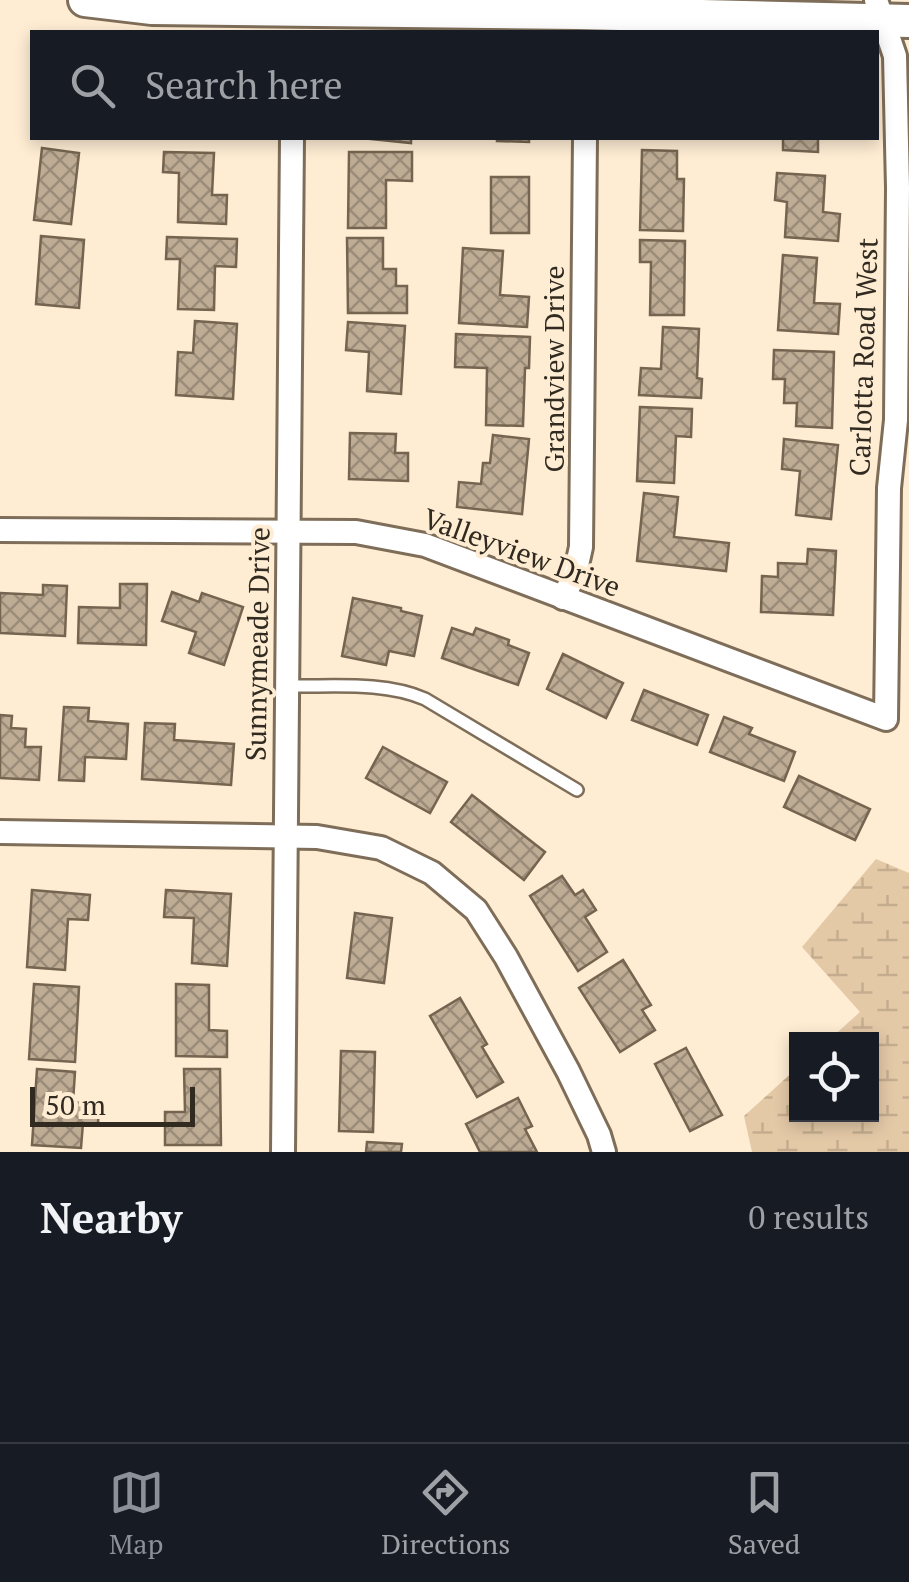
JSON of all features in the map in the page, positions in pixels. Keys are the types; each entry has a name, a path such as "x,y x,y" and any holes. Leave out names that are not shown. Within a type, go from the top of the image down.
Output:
{"street":[{"path":"85,0 152,8 282,14 889,14"},
{"name":"Carlotta Road West","path":"886,719 889,488 896,420 898,188 895,56 889,14"},
{"name":"Sunnymeade Drive","path":"283,1152 292,140"},
{"name":"Grandview Drive","path":"563,598 582,547 585,140"},
{"name":"Valleyview Drive","path":"0,530 356,532 425,545 886,719"},
{"path":"0,832 317,837 380,848 432,873 476,910 506,957 568,1071 604,1152"}],"lane":[{"path":"287,686 409,692 578,790"}],"green space":[{"path":"876,859 909,873 909,1152 752,1152 744,1116 789,1075 789,1122 879,1122 879,1032 838,1032 860,1012 802,947"}],"building":[{"path":"783,140 818,140 818,152 783,150"},
{"path":"42,148 79,153 71,224 34,220"},
{"path":"642,150 677,151 677,179 684,179 683,231 640,230"},
{"path":"164,152 214,153 212,195 227,195 226,224 178,222 179,173 163,172"},
{"path":"349,152 412,152 412,181 386,180 386,228 348,228"},
{"path":"777,173 825,176 823,212 840,214 838,241 785,237 787,202 775,200"},
{"path":"491,177 529,177 529,233 491,233"},
{"path":"41,236 84,240 79,308 36,304"},
{"path":"167,237 237,239 236,267 215,266 214,310 178,309 180,259 166,259"},
{"path":"347,238 383,238 383,269 396,269 396,286 407,286 407,313 348,313"},
{"path":"640,240 685,241 684,315 650,315 651,262 640,262"},
{"path":"463,248 503,251 500,295 529,297 527,327 459,323"},
{"path":"783,255 817,258 814,303 840,304 838,334 778,330"},
{"path":"195,321 237,324 233,399 176,395 178,352 193,353"},
{"path":"348,322 405,326 401,394 367,391 369,352 346,350"},
{"path":"663,327 699,329 697,378 702,379 701,398 639,395 641,368 661,369"},
{"path":"456,334 530,337 523,426 486,425 487,368 455,367"},
{"path":"774,350 834,352 832,428 796,426 797,403 784,403 785,379 773,379"},
{"path":"640,407 692,409 691,437 676,436 674,483 637,481"},
{"path":"350,433 396,434 395,453 408,453 408,481 349,479"},
{"path":"493,435 529,439 522,514 457,507 459,482 481,484 483,463 490,463"},
{"path":"784,439 838,445 831,519 796,515 800,471 782,469"},
{"path":"644,493 678,497 674,537 729,543 726,571 637,561"},
{"path":"808,549 836,551 833,615 761,612 762,576 778,577 778,563 807,564"},
{"path":"120,584 147,584 146,645 78,643 79,607 120,608"},
{"path":"43,585 67,586 65,636 0,633 0,593 43,595"},
{"path":"172,592 199,602 202,593 243,607 224,665 189,653 196,632 162,621"},
{"path":"353,598 422,616 414,656 389,651 386,665 342,656"},
{"path":"452,628 473,635 476,628 509,640 508,645 529,653 518,685 442,658"},
{"path":"563,654 623,683 606,718 547,689"},
{"path":"644,690 708,715 697,745 632,720"},
{"path":"64,707 89,708 88,721 128,724 126,759 85,757 84,781 59,780"},
{"path":"0,715 12,716 11,728 26,729 25,747 41,747 39,780 0,778"},
{"path":"724,717 752,728 749,734 795,752 784,781 710,752"},
{"path":"145,723 175,724 174,740 234,744 231,785 142,779"},
{"path":"383,747 447,782 430,813 366,778"},
{"path":"799,776 870,809 855,840 784,807"},
{"path":"472,795 545,852 524,880 451,822"},
{"path":"562,876 575,895 583,890 596,910 585,917 607,952 578,971 530,896"},
{"path":"32,890 90,895 88,920 68,919 65,970 27,967"},
{"path":"166,890 231,894 227,966 192,963 194,918 164,917"},
{"path":"355,913 392,918 384,983 347,978"},
{"path":"623,960 651,1005 642,1010 655,1030 620,1052 579,988"},
{"path":"34,984 79,987 75,1062 29,1059"},
{"path":"176,984 209,985 209,1030 227,1031 227,1057 176,1056"},
{"path":"460,998 487,1044 482,1047 503,1082 477,1097 430,1016"},
{"path":"686,1048 722,1115 690,1131 655,1064"},
{"path":"341,1051 375,1052 373,1132 339,1131"},
{"path":"37,1069 75,1072 73,1102 99,1104 98,1124 83,1123 81,1148 32,1145"},
{"path":"184,1069 220,1069 221,1145 165,1145 165,1112 185,1112"},
{"path":"518,1098 532,1126 525,1129 537,1152 480,1152 466,1124"},
{"path":"367,1142 402,1144 401,1152 366,1152"}]}
